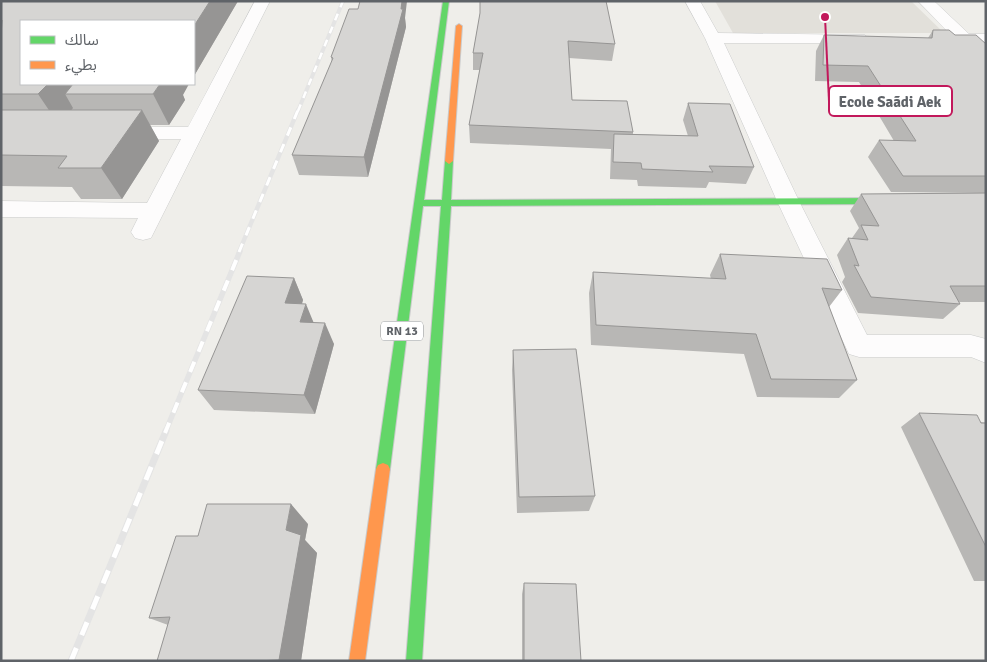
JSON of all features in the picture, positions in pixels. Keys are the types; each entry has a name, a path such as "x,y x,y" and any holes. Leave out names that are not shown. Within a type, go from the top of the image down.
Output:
{"main road":[{"name":"RN 13","path":"357,661 446,1"},
{"name":"RN 13","path":"414,661 460,11"},
{"path":"419,202 447,204 906,201"}],"street":[{"path":"143,232 263,1"},
{"path":"692,1 712,38 788,201 859,346 971,346 986,351"},
{"path":"925,1 986,59"},
{"path":"712,38 877,38"},
{"path":"926,38 986,39"},
{"path":"96,133 195,133"},
{"path":"1,209 154,211"}],"shaded area":[{"path":"715,1 911,1 944,33 733,33"}],"building":[{"path":"1,1 210,1 195,24 195,20 20,20 20,85 47,85 38,94 1,94"},
{"path":"360,1 402,1 401,9 403,9 364,157 292,155 333,58 331,57 349,9 358,9"},
{"path":"480,1 606,1 615,44 568,41 572,100 627,101 633,132 469,125 483,53 473,53 480,13"},
{"path":"933,30 949,30 955,35 976,35 986,44 986,176 903,176 879,140 916,141 868,66 823,65 824,35 932,38"},
{"path":"72,85 159,85 153,94 65,94"},
{"path":"688,103 730,104 754,167 709,166 713,172 642,169 641,163 613,162 614,134 698,136"},
{"path":"1,110 142,110 101,168 58,168 67,156 1,155"},
{"path":"986,193 986,286 950,286 960,304 871,297 854,265 859,266 848,238 868,240 861,225 879,226 861,194"},
{"path":"720,254 827,259 842,290 822,288 857,380 771,379 756,334 596,325 593,272 726,279"},
{"path":"247,276 294,278 285,303 306,304 300,322 325,323 304,395 198,390"},
{"path":"576,349 595,496 519,497 513,350"},
{"path":"919,413 977,415 981,423 986,423 986,547"},
{"path":"207,504 291,504 286,530 301,535 279,660 157,661 170,617 149,618 176,536 198,536"},
{"path":"524,583 576,584 581,661 524,661"}],"railway":[{"path":"298,111 343,1"},
{"path":"239,252 298,110"},
{"path":"165,433 240,251"},
{"path":"71,661 166,431"}],"traffic: fast":[{"path":"383,469 446,1"},
{"path":"414,661 449,161"},
{"path":"419,203 894,201"}],"traffic: slow":[{"path":"449,161 459,26"},
{"path":"357,661 383,469"}],"place":[{"name":"Ecole Saãdi Aek","path":"825,17"}]}
